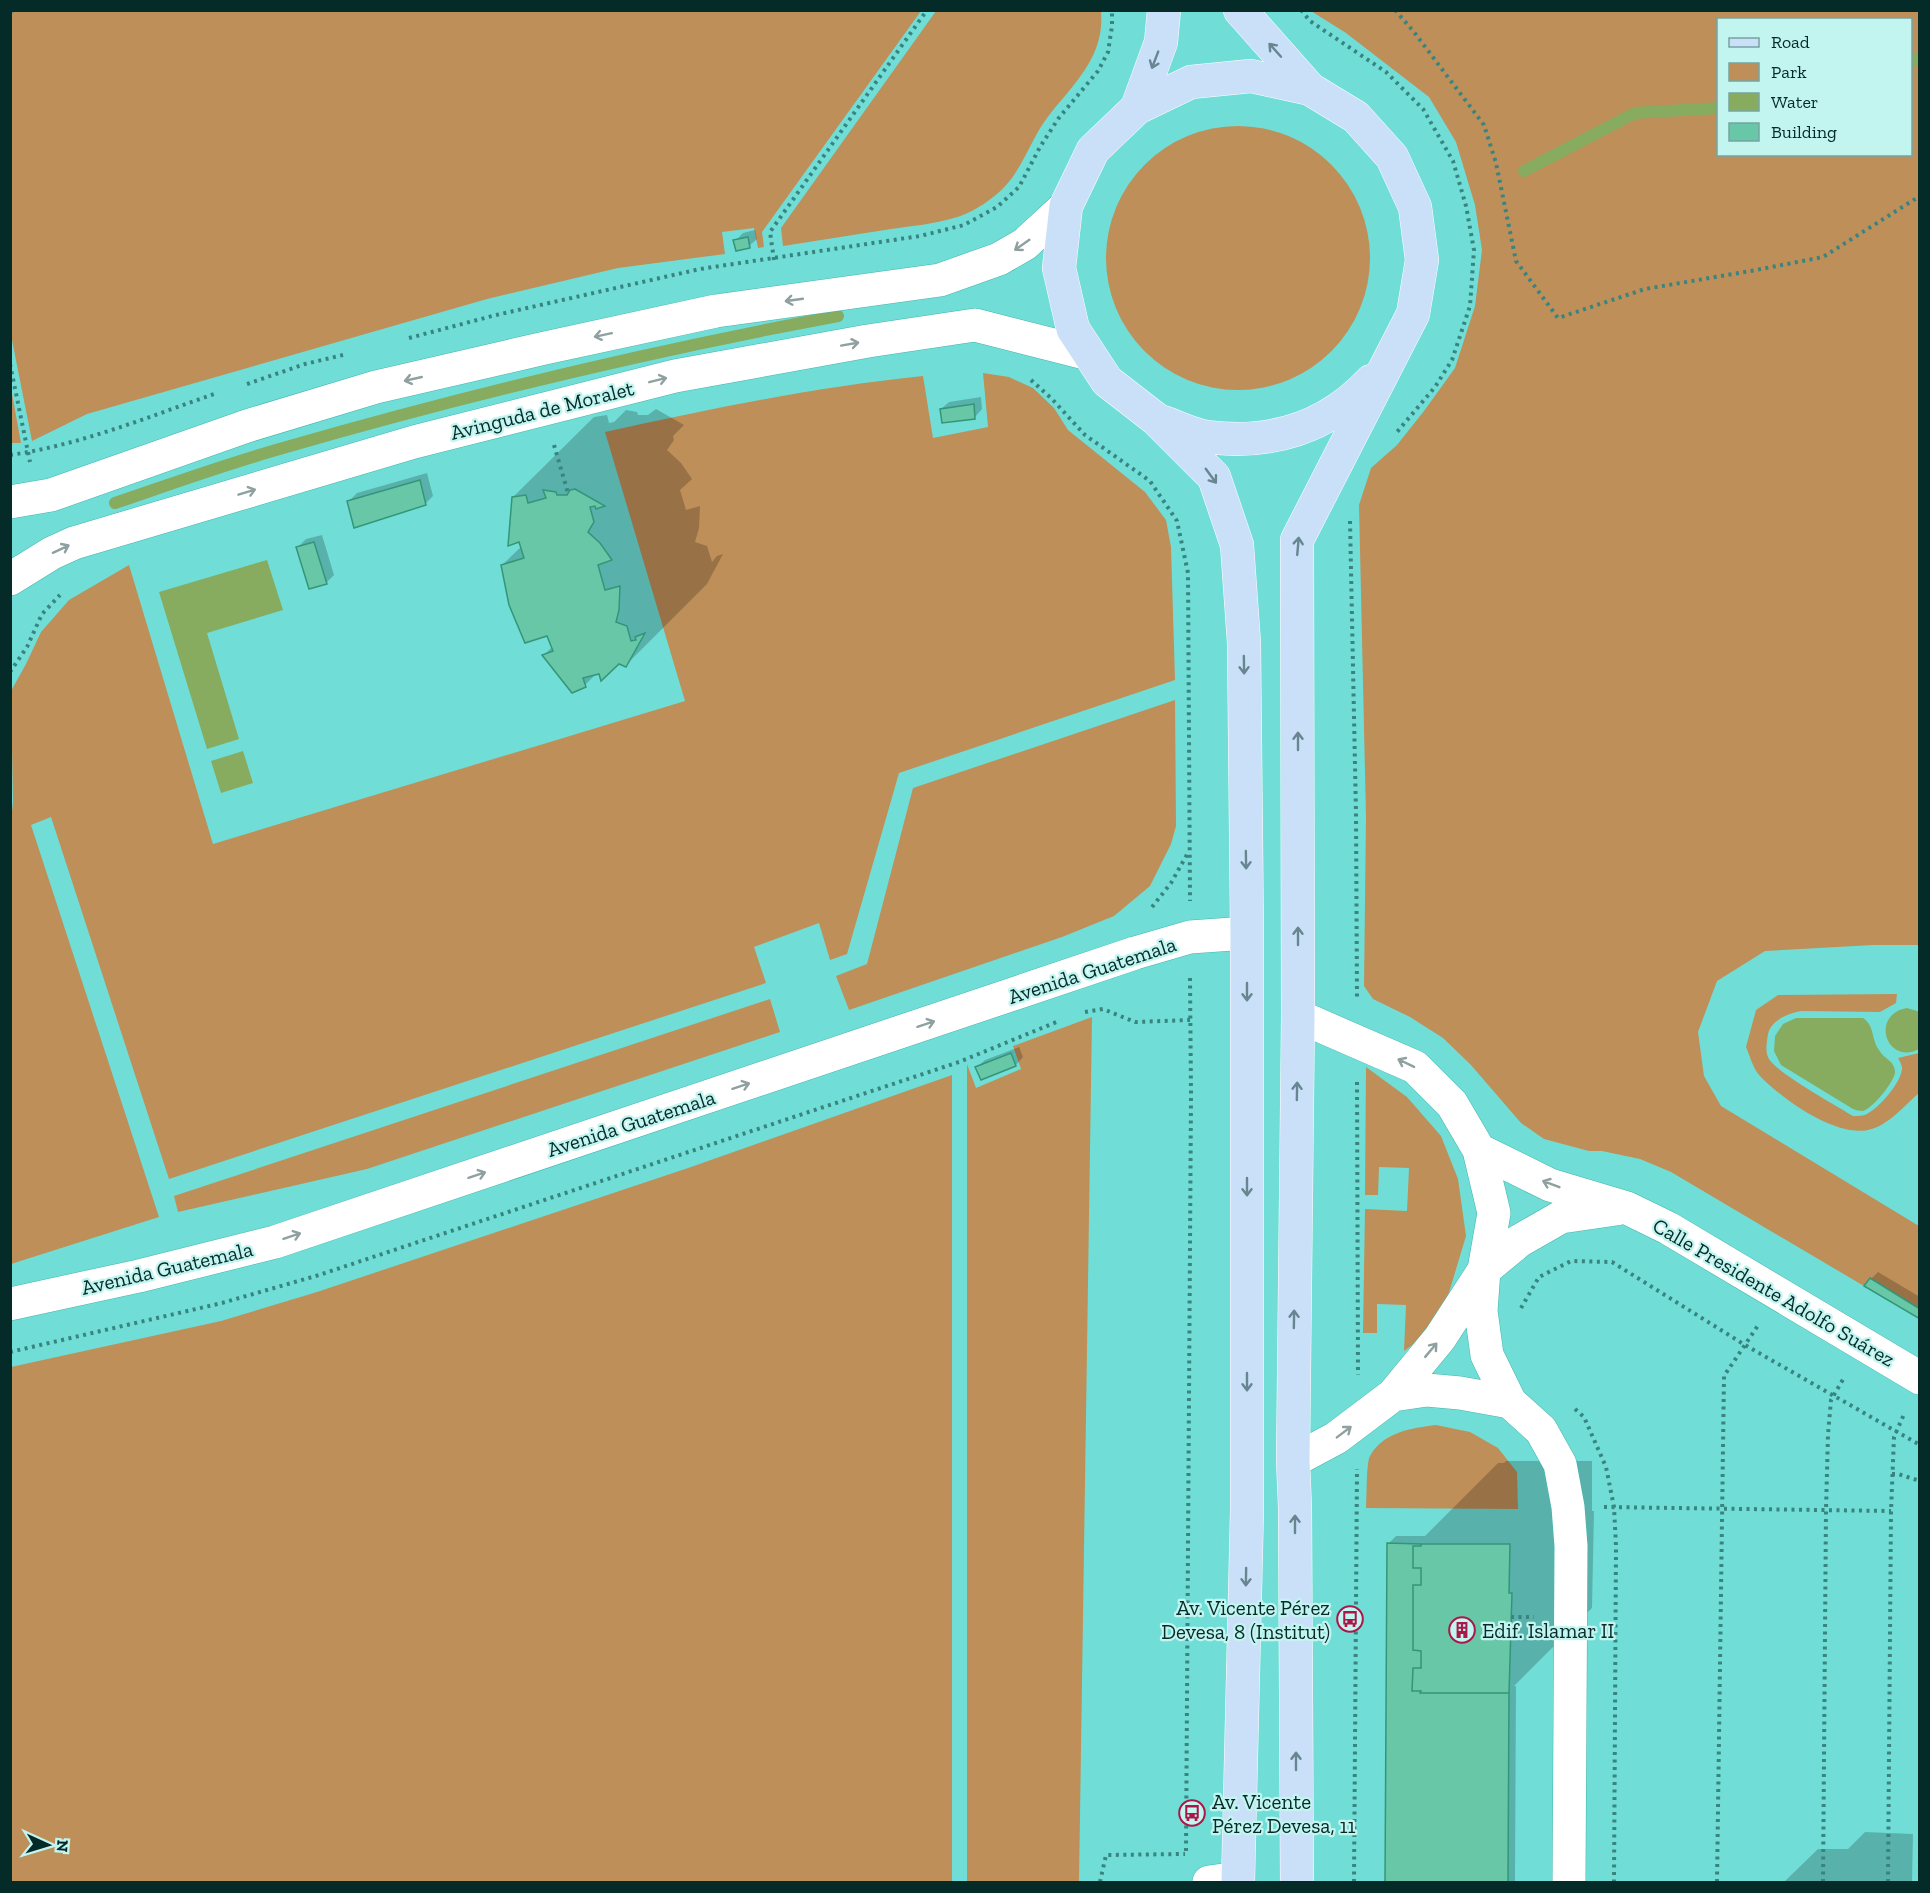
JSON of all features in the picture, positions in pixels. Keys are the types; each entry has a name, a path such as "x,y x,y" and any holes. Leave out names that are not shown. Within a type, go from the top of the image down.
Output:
{"main road":[{"path":"1137,108 1161,42 1164,10"},
{"path":"1240,10 1310,89 1356,117 1392,157 1414,207 1422,260 1413,314 1297,540 1298,1016 1293,1461 1297,1882"},
{"path":"1218,1877 1247,1510 1247,933 1244,643 1237,545 1214,477 1156,419 1107,381 1089,354 1073,329 1059,268 1066,206 1093,150 1137,108 1191,82 1251,76 1310,89"},
{"path":"1156,419 1205,437 1257,439 1308,427 1353,400 1389,362"}],"street":[{"path":"10,502 51,495 110,472 236,430 376,387 716,311 940,280 999,259 1025,244 1066,206"},
{"name":"Avinguda de Moralet","path":"10,579 74,543 414,442 675,376 868,341 975,326 1089,354"},
{"name":"Avenida Guatemala","path":"10,1304 139,1276 275,1242 1135,953 1190,937 1247,933"},
{"path":"1298,1016 1415,1067 1452,1104 1479,1150 1494,1213 1484,1270 1481,1311 1487,1355 1510,1402 1541,1430 1560,1464 1568,1507 1571,1546 1569,1882"},
{"name":"Calle Presidente Adolfo Suárez","path":"1479,1150 1550,1185 1627,1208 1668,1228 1864,1344 1915,1390"},
{"path":"1293,1461 1336,1438 1393,1395 1440,1338 1484,1270 1519,1241 1561,1217 1627,1208"},
{"path":"1393,1395 1427,1390 1510,1402"}],"path":[{"path":"784,302 770,232 927,10"},
{"path":"406,338 496,315 700,269 920,236 964,225 984,216 1019,187 1058,119 1098,71 1108,52 1112,10"},
{"path":"1301,10 1310,21 1386,72 1423,109 1453,161 1466,206 1474,250 1470,306 1452,360 1435,387 1393,437"},
{"path":"1395,10 1484,125 1496,163 1516,261 1558,318 1645,289 1823,257 1920,196"},
{"path":"920,236 927,282"},
{"path":"237,387 305,364 350,353"},
{"path":"10,364 25,438"},
{"path":"1030,379 1085,435 1150,481 1177,520 1188,573 1191,1106 1186,1854"},
{"path":"10,455 36,452 68,443 215,394"},
{"path":"544,410 568,493"},
{"path":"1351,515 1357,1040 1358,1422 1354,1882"},
{"path":"1081,1012 1103,1009 1135,1022 1190,1020"},
{"path":"10,1352 222,1303 319,1275 959,1062 1061,1020"},
{"path":"1521,1317 1521,1307 1539,1277 1571,1261 1612,1262 1745,1345 1920,1445"},
{"path":"1717,1882 1724,1377 1778,1294"},
{"path":"1823,1882 1828,1434 1831,1400 1864,1344"},
{"path":"1888,1882 1893,1437 1915,1390"},
{"path":"1569,1404 1584,1418 1606,1467 1614,1507 1617,1546 1614,1882"},
{"path":"1892,1474 1920,1481"},
{"path":"1568,1507 1891,1511"},
{"path":"1100,1882 1106,1855 1186,1854 1218,1877"}],"green space":[{"path":"10,11 921,11 762,232 764,247 758,248 754,228 722,232 725,254 618,268 487,299 87,414 32,441 11,335"},
{"path":"936,11 1101,11 1101,27 1087,67 1044,122 1013,176 990,200 969,213 939,222 783,246 781,228"},
{"path":"1311,11 1919,11 1919,945 1765,951 1717,981 1698,1032 1704,1076 1721,1106 1919,1226 1919,1309 1870,1278 1864,1286 1671,1172 1640,1159 1602,1151 1589,1151 1544,1139 1521,1123 1471,1065 1443,1038 1410,1017 1373,999 1364,986 1366,817 1359,505 1371,468 1397,445 1455,368 1475,306 1482,250 1475,205 1456,142 1429,97 1346,33"},
{"path":"1238,126 1264,129 1288,136 1322,156 1340,174 1360,208 1367,232 1370,258 1367,284 1360,308 1340,342 1322,360 1288,380 1264,387 1238,390 1212,387 1188,380 1154,360 1136,342 1116,308 1109,284 1106,258 1109,232 1116,208 1136,174 1154,156 1188,136 1212,129"},
{"path":"983,373 1009,377 1033,388 1054,408 1068,430 1145,492 1166,520 1171,547 1175,680 899,773 847,954 830,960 819,923 754,947 766,983 169,1179 51,817 31,825 159,1217 11,1264 10,831 13,802 11,691 41,632 69,600 129,565 213,844 685,701 605,432 803,392 923,376 933,438 988,427"},
{"path":"11,388 21,443 11,443"},
{"path":"1175,700 1176,826 1171,844 1150,886 1114,916 1062,937 849,1010 836,976 867,964 913,788"},
{"path":"1897,994 1896,1003 1880,1012 1801,1011 1791,1013 1773,1025 1768,1034 1767,1051 1772,1063 1806,1088 1853,1116 1867,1114 1878,1106 1889,1093 1901,1073 1902,1067 1898,1058 1919,1053 1919,1093 1896,1114 1875,1128 1855,1131 1825,1122 1795,1105 1755,1070 1746,1047 1756,1010 1778,995"},
{"path":"770,999 780,1032 367,1169 178,1212 174,1196"},
{"path":"1092,1017 1079,1882 967,1882 967,1064 976,1088 1021,1069 1013,1046"},
{"path":"1366,1067 1407,1097 1441,1136 1458,1179 1466,1236 1444,1309 1415,1343 1404,1351 1406,1305 1377,1304 1377,1333 1363,1333 1365,1209 1407,1211 1409,1168 1379,1167 1378,1195 1365,1195"},
{"path":"952,1075 952,1882 11,1882 11,1367 221,1321 317,1292 691,1167"},
{"path":"1436,1425 1470,1432 1498,1448 1517,1472 1518,1509 1366,1508 1369,1460 1376,1448 1390,1436"}],"water":[{"path":"267,560 283,610 207,633 239,739 207,749 159,592"},
{"path":"243,751 253,783 221,793 211,761"},
{"path":"1907,1008 1920,1012 1919,1049 1908,1052 1898,1051 1891,1045 1886,1029 1888,1020 1895,1012"},
{"path":"1796,1018 1863,1018 1867,1021 1881,1053 1895,1068 1894,1076 1887,1088 1872,1105 1863,1111 1853,1109 1781,1065 1774,1051 1775,1036 1783,1024"}],"building":[{"path":"748,237 750,248 736,251 733,240"},
{"path":"974,404 975,419 942,423 940,409"},
{"path":"420,480 426,505 354,528 347,501"},
{"path":"575,489 605,506 596,509 595,506 590,507 594,522 588,532 600,543 612,560 598,565 605,590 620,586 616,622 627,626 631,641 645,633 626,667 619,664 601,681 599,674 583,678 586,687 572,693 542,655 553,651 547,636 525,643 509,605 501,565 524,558 519,542 508,546 512,497 526,495 528,503 546,498 543,490 556,492 557,495 567,495 570,490"},
{"path":"314,542 327,584 309,589 296,547"},
{"path":"1011,1053 1016,1066 981,1080 975,1067"},
{"path":"1870,1278 1920,1309 1920,1319 1864,1286"},
{"path":"1387,1543 1421,1544 1421,1546 1413,1546 1413,1568 1421,1568 1421,1585 1413,1585 1413,1650 1421,1651 1421,1668 1413,1668 1412,1691 1421,1691 1420,1693 1509,1693 1508,1882 1385,1882"},
{"name":"Edif. Islamar II","path":"1421,1544 1510,1544 1509,1593 1512,1593 1509,1693 1420,1693 1421,1691 1412,1691 1413,1668 1421,1668 1421,1651 1413,1650 1413,1585 1421,1585 1421,1568 1413,1568 1413,1546 1421,1546"}],"waterway":[{"path":"1912,61 1920,58"},
{"path":"1524,171 1635,113 1717,108"},
{"path":"115,503 262,454 490,392 628,359 838,316"}],"place":[{"name":"Av. Vicente Pérez Devesa, 8 (Institut)","path":"1350,1619"},
{"name":"Edif. Islamar II","path":"1462,1630"},
{"name":"Av. Vicente Pérez Devesa, 11","path":"1192,1813"}]}
